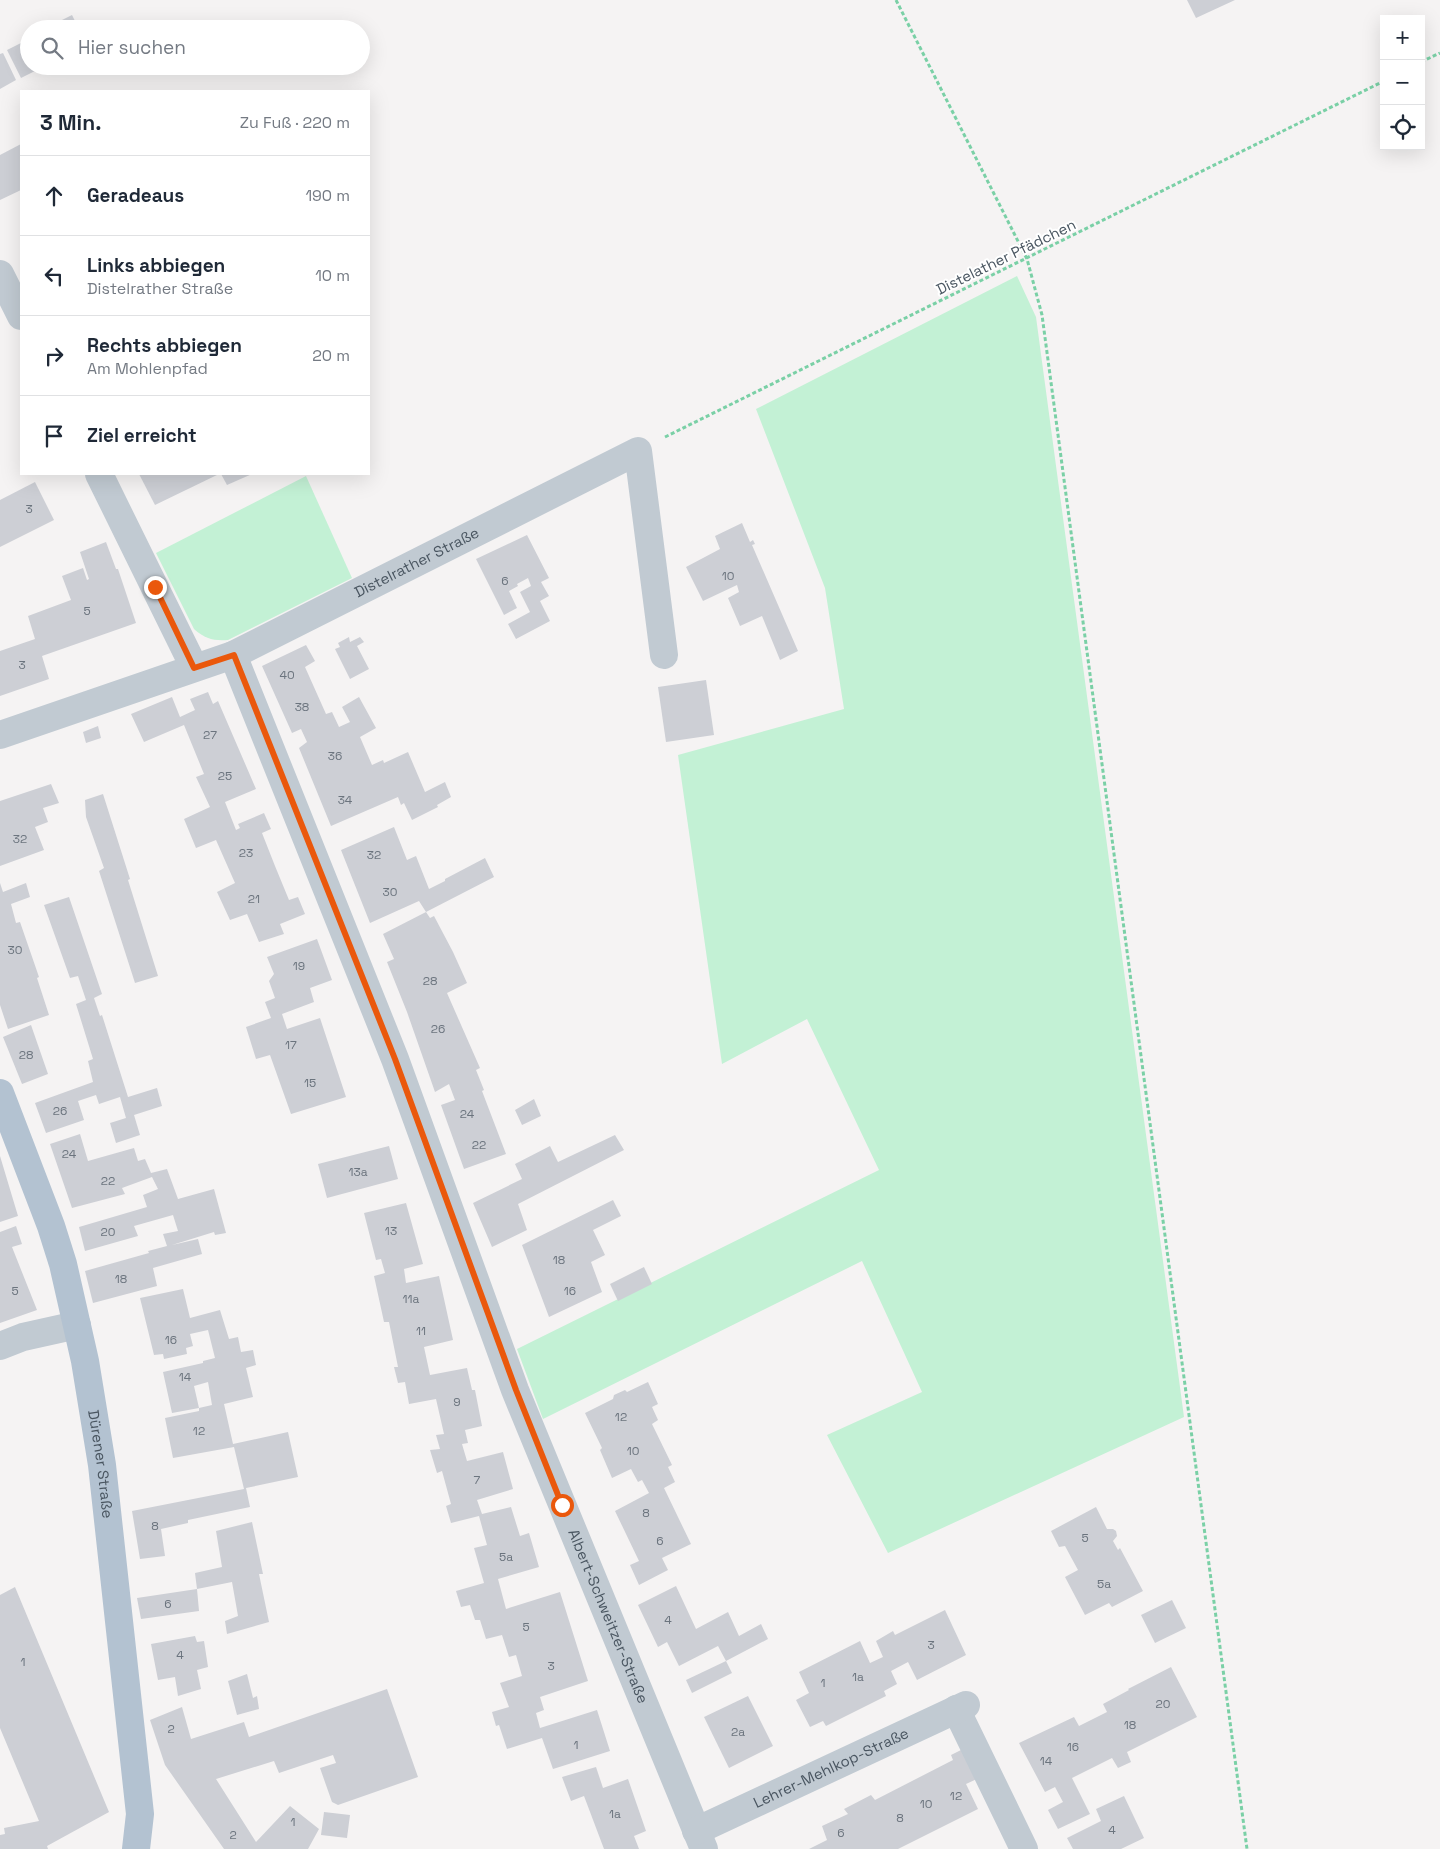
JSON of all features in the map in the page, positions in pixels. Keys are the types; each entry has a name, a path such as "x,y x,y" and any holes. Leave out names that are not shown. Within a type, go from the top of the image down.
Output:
{"main road":[{"name":"Dürener Straße","path":"0,1093 51,1226 63,1264 77,1325 102,1465 140,1814 136,1849"}],"street":[{"path":"0,274 20,314"},
{"path":"638,451 664,655"},
{"name":"Distelrather Straße","path":"0,735 234,655 638,451"},
{"path":"99,475 194,668"},
{"name":"Albert-Schweitzer-Straße","path":"234,655 395,1059 516,1390 700,1840"},
{"path":"0,1346 23,1337 77,1325"},
{"name":"Lehrer-Mehlkop-Straße","path":"700,1840 961,1707 1024,1849"}],"path":[{"path":"896,0 1028,259 1042,315 1247,1849"},
{"path":"1425,60 1440,53"},
{"name":"Distelather Pfädchen","path":"638,451 1380,83"}],"green space":[{"path":"1017,276 1036,317 1184,1417 888,1553 827,1435 922,1392 862,1261 543,1419 517,1349 879,1170 807,1019 722,1064 678,755 844,709 825,588 756,409"},
{"path":"306,476 352,578 228,640 214,640 202,635 194,629 156,553"}],"building":[{"path":"1187,0 1235,0 1196,18"},
{"path":"72,15 74,20 62,20"},
{"path":"20,44 20,75 27,75 21,78 7,50"},
{"path":"3,53 16,80 0,89 0,54"},
{"path":"20,145 20,190 0,200 0,155"},
{"path":"140,475 217,475 155,505"},
{"path":"222,475 250,475 227,485"},
{"path":"35,482 54,520 0,547 0,500"},
{"path":"742,523 750,542 753,540 755,544 752,545 798,651 780,660 762,616 740,626 728,598 739,592 737,585 703,601 686,567 720,549 715,536"},
{"path":"527,535 549,578 541,582 549,596 540,601 550,621 516,639 508,624 530,612 520,592 531,586 528,578 509,591 517,608 504,615 476,559"},
{"path":"106,542 116,569 118,569 136,623 42,656 49,679 0,696 0,651 35,639 28,616 71,600 62,576 83,568 87,580 89,579 80,552"},
{"path":"349,637 350,642 360,637 364,642 357,646 369,669 350,679 335,649 340,647 338,643"},
{"path":"306,645 315,661 305,667 326,714 332,712 339,727 350,722 342,707 359,697 376,728 360,737 372,765 383,760 384,763 408,752 425,792 445,782 451,797 437,805 438,807 412,820 404,803 401,805 398,797 331,826 299,748 307,742 301,729 292,733 262,666"},
{"path":"706,680 714,735 666,742 658,687"},
{"path":"208,692 213,704 218,701 256,789 225,802 236,830 240,828 238,824 264,813 271,829 262,833 275,866 289,900 298,897 305,914 280,924 284,934 259,942 247,914 230,920 217,892 235,883 216,840 196,848 184,819 210,807 196,777 204,774 184,725 144,742 131,714 172,697 180,717 195,710 190,699"},
{"path":"98,726 101,738 86,743 83,732"},
{"path":"51,784 59,803 43,808 48,822 35,827 44,850 0,866 0,801"},
{"path":"103,794 158,976 135,983 99,871 104,868 86,817 85,800"},
{"path":"394,827 407,860 416,856 429,889 485,858 494,877 426,912 419,901 370,923 341,850"},
{"path":"0,883 3,892 26,883 30,897 11,904 16,923 20,922 39,977 37,978 49,1015 8,1029 0,1005"},
{"path":"69,897 102,994 94,998 100,1016 102,1015 128,1097 157,1088 162,1106 134,1115 140,1135 116,1143 110,1123 126,1118 120,1097 99,1104 96,1095 78,1101 84,1120 46,1133 35,1103 93,1082 88,1061 93,1059 76,1004 86,1000 78,976 70,978 44,905"},
{"path":"426,912 430,918 434,916 467,983 447,993 480,1068 476,1070 484,1090 482,1091 506,1154 464,1169 441,1105 455,1100 449,1084 435,1092 387,962 394,959 383,934"},
{"path":"317,939 332,980 310,988 314,1002 282,1014 287,1029 320,1018 346,1097 291,1114 270,1055 256,1059 246,1027 271,1018 265,1002 275,998 269,981 274,974 267,957"},
{"path":"31,1025 48,1074 22,1084 3,1037"},
{"path":"534,1099 541,1116 522,1125 515,1110"},
{"path":"80,1134 88,1161 134,1148 138,1161 145,1159 151,1173 167,1169 178,1199 214,1189 226,1233 215,1235 214,1232 172,1245 198,1239 202,1254 153,1268 157,1286 93,1303 85,1271 167,1246 163,1234 178,1231 173,1215 134,1226 138,1236 85,1251 79,1227 147,1207 143,1195 158,1189 152,1177 122,1188 125,1194 72,1208 50,1144"},
{"path":"615,1135 624,1150 518,1204 527,1230 492,1247 473,1203 522,1179 515,1164 550,1146 558,1162"},
{"path":"389,1146 398,1179 327,1198 318,1164"},
{"path":"0,1156 18,1216 0,1222"},
{"path":"613,1200 621,1216 593,1230 605,1255 591,1262 602,1292 549,1317 522,1245"},
{"path":"406,1203 423,1264 404,1269 406,1283 439,1276 453,1340 424,1347 430,1375 467,1368 472,1390 475,1390 482,1426 465,1430 468,1443 462,1444 467,1461 503,1452 513,1489 477,1500 482,1514 511,1507 520,1536 529,1533 539,1567 498,1579 506,1609 560,1592 588,1681 540,1697 544,1710 536,1713 540,1728 597,1710 610,1751 553,1769 542,1738 507,1749 499,1725 496,1726 492,1712 509,1707 500,1683 522,1676 516,1655 509,1657 502,1635 486,1639 480,1620 475,1620 470,1605 461,1607 456,1591 484,1583 474,1548 487,1545 479,1516 451,1523 446,1506 451,1504 442,1471 437,1473 430,1450 440,1449 436,1435 444,1434 436,1399 409,1404 405,1382 398,1383 394,1367 398,1367 389,1322 384,1322 374,1276 385,1273 381,1259 376,1260 364,1213"},
{"path":"16,1226 22,1244 12,1247 37,1310 0,1323 0,1232"},
{"path":"644,1267 652,1284 618,1301 610,1284"},
{"path":"183,1289 190,1318 220,1310 229,1339 238,1337 241,1352 253,1350 256,1365 246,1368 253,1397 224,1404 233,1444 288,1432 298,1477 246,1488 250,1507 188,1520 188,1523 161,1529 165,1556 140,1559 132,1511 244,1489 234,1447 173,1458 165,1418 199,1411 199,1408 172,1413 163,1372 203,1363 203,1361 215,1358 208,1330 190,1334 193,1346 186,1348 187,1354 164,1359 163,1354 154,1355 140,1298","holes":["208,1382 212,1405 199,1408 194,1386"]},
{"path":"648,1382 658,1404 652,1407 658,1420 652,1424 672,1465 668,1467 675,1482 664,1488 691,1544 662,1558 668,1570 639,1585 630,1565 639,1561 615,1511 649,1493 642,1480 638,1482 631,1469 612,1478 600,1450 602,1448 585,1413 613,1399 614,1395 625,1390 627,1392"},
{"path":"1096,1507 1107,1529 1116,1531 1117,1536 1113,1541 1118,1550 1120,1548 1143,1591 1112,1607 1109,1603 1085,1615 1065,1577 1078,1570 1065,1546 1059,1547 1051,1531"},
{"path":"252,1522 263,1574 259,1574 269,1622 227,1634 225,1621 238,1616 232,1582 197,1589 195,1573 222,1567 216,1531"},
{"path":"676,1586 696,1629 728,1612 739,1636 761,1624 768,1639 726,1661 718,1646 679,1666 667,1642 658,1647 638,1605"},
{"path":"15,1587 109,1812 47,1846 48,1849 0,1849 0,1835 5,1834 4,1828 39,1821 0,1728 0,1595"},
{"path":"197,1589 199,1611 141,1619 137,1598"},
{"path":"1172,1600 1186,1628 1155,1643 1141,1615"},
{"path":"945,1610 966,1655 917,1680 908,1662 891,1671 897,1684 884,1691 886,1696 826,1726 823,1721 810,1727 796,1700 809,1693 799,1672 860,1641 870,1663 883,1657 876,1641 893,1631 895,1635"},
{"path":"195,1636 197,1642 204,1641 208,1667 197,1670 201,1689 178,1696 175,1677 158,1680 151,1644"},
{"path":"726,1661 732,1673 692,1693 686,1680"},
{"path":"1171,1667 1197,1717 1127,1752 1131,1762 1118,1768 1112,1758 1072,1778 1090,1814 1058,1829 1048,1810 1063,1802 1055,1787 1045,1792 1019,1743 1074,1717 1079,1726 1107,1712 1103,1704"},
{"path":"247,1674 253,1698 257,1696 259,1709 237,1715 228,1681"},
{"path":"387,1689 418,1777 338,1805 332,1802 320,1768 336,1763 333,1755 279,1773 274,1761 216,1779 256,1842 290,1806 319,1829 308,1849 224,1849 165,1765 150,1720 182,1707 191,1739 244,1722 249,1737"},
{"path":"748,1696 773,1746 729,1768 704,1717"},
{"path":"965,1748 979,1778 966,1784 978,1809 898,1849 809,1849 827,1840 822,1826 848,1814 844,1809 871,1795 875,1800 953,1760 951,1755"},
{"path":"596,1767 603,1788 628,1779 646,1831 634,1836 639,1849 604,1849 584,1796 571,1801 562,1777"},
{"path":"1124,1796 1144,1838 1121,1849 1073,1849 1067,1838 1101,1821 1096,1809"},
{"path":"324,1812 350,1815 347,1838 321,1835"}],"route":[{"path":"155,587 194,668 234,655 395,1059 516,1390 562,1505"}]}
